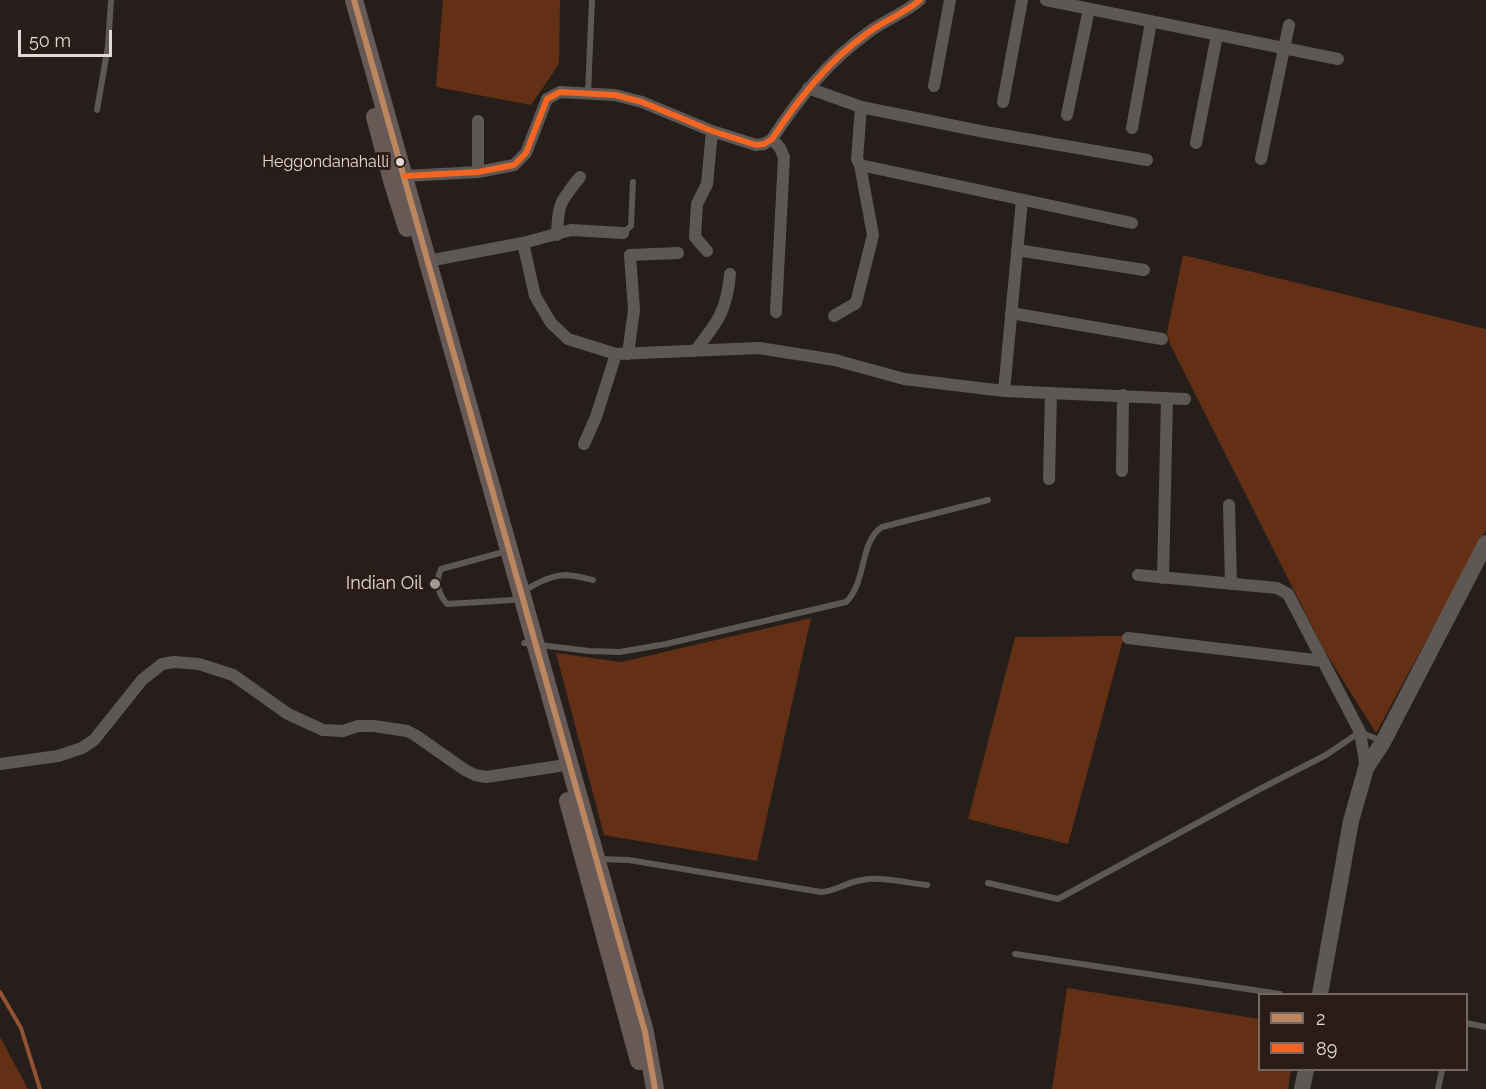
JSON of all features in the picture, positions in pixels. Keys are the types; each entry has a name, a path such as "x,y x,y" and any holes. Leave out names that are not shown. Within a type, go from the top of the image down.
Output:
{"main road":[{"path":"344,0 393,184 420,267 500,553 517,596"},
{"path":"354,0 405,177 589,858 637,1048 643,1089"},
{"path":"530,644 559,766 645,1032 655,1089"}],"street":[{"path":"405,177 478,172 514,165 526,153 547,99 560,92 615,95 642,102 712,131 756,145 764,144 771,139 808,88 839,55 870,31 920,0"},
{"path":"934,86 950,0"},
{"path":"1003,102 1022,0"},
{"path":"1046,0 1338,59"},
{"path":"1067,115 1089,9"},
{"path":"1132,128 1151,22"},
{"path":"1261,159 1289,25"},
{"path":"1196,143 1217,35"},
{"path":"808,88 861,107 986,132 1147,160"},
{"path":"834,316 856,303 873,236 857,159 861,107"},
{"path":"478,121 478,172"},
{"path":"707,250 695,237 697,204 707,184 712,131"},
{"path":"771,139 780,148 784,157 776,312"},
{"path":"860,165 1132,223"},
{"path":"557,235 561,201 580,177"},
{"path":"1004,391 1022,200"},
{"path":"428,261 523,243 571,230 623,233"},
{"path":"523,243 535,296 551,323 568,339 622,354 759,348 835,360 904,379 1004,391 1185,399"},
{"path":"1017,250 1144,270"},
{"path":"584,444 622,354 634,310 630,255 678,254"},
{"path":"695,351 719,319 726,302 730,274"},
{"path":"1011,313 1162,339"},
{"path":"1049,479 1051,393"},
{"path":"1122,471 1123,395"},
{"path":"1162,578 1167,399"},
{"path":"1229,505 1231,584"},
{"path":"1320,993 1351,821 1366,768 1383,741 1486,543"},
{"path":"1138,576 1276,588 1288,594 1360,732 1366,768"},
{"path":"1128,638 1323,661"},
{"path":"0,764 58,756 82,748 94,740 142,680 162,664 174,662 199,664 233,675 288,714 323,730 343,731 358,726 374,726 406,731 475,775 486,777 559,766"},
{"path":"1302,1089 1306,1071"}],"lane":[{"path":"97,110 108,46 111,0"},
{"path":"588,93 592,0"},
{"path":"623,233 631,226 633,182"},
{"path":"530,644 620,652 846,602 857,589 870,540 876,531 882,527 988,500"},
{"path":"500,553 441,569 438,576 441,598 447,603 517,596 553,577 567,575 593,580"},
{"path":"988,883 1058,899 1326,755 1360,732 1383,741"},
{"path":"589,858 628,860 821,892 833,891 844,885 870,879 927,885"},
{"path":"1016,954 1273,993"},
{"path":"1468,1023 1486,1027"},
{"path":"1438,1089 1442,1071"}],"shaded area":[{"path":"443,0 560,0 559,64 531,105 436,87"},
{"path":"1183,255 1486,329 1486,530 1376,733 1324,650 1170,344 1167,333"},
{"path":"811,618 757,861 604,835 556,653 621,662"},
{"path":"1124,636 1068,844 968,819 1015,637"},
{"path":"1067,988 1258,1019 1258,1071 1291,1071 1288,1089 1052,1089"},
{"path":"0,1037 28,1089 0,1089"}],"waterway":[{"path":"0,992 21,1028 40,1089"}],"transit line":[{"name":"2","path":"354,0 645,1032 655,1089"},
{"name":"89","path":"405,176 478,172 514,165 526,153 547,99 560,92 615,95 642,102 712,131 756,145 764,144 772,139 804,95 840,55 875,28 920,0"}],"place":[{"name":"Heggondanahalli","path":"400,162"},
{"name":"Indian Oil","path":"435,584"}]}
